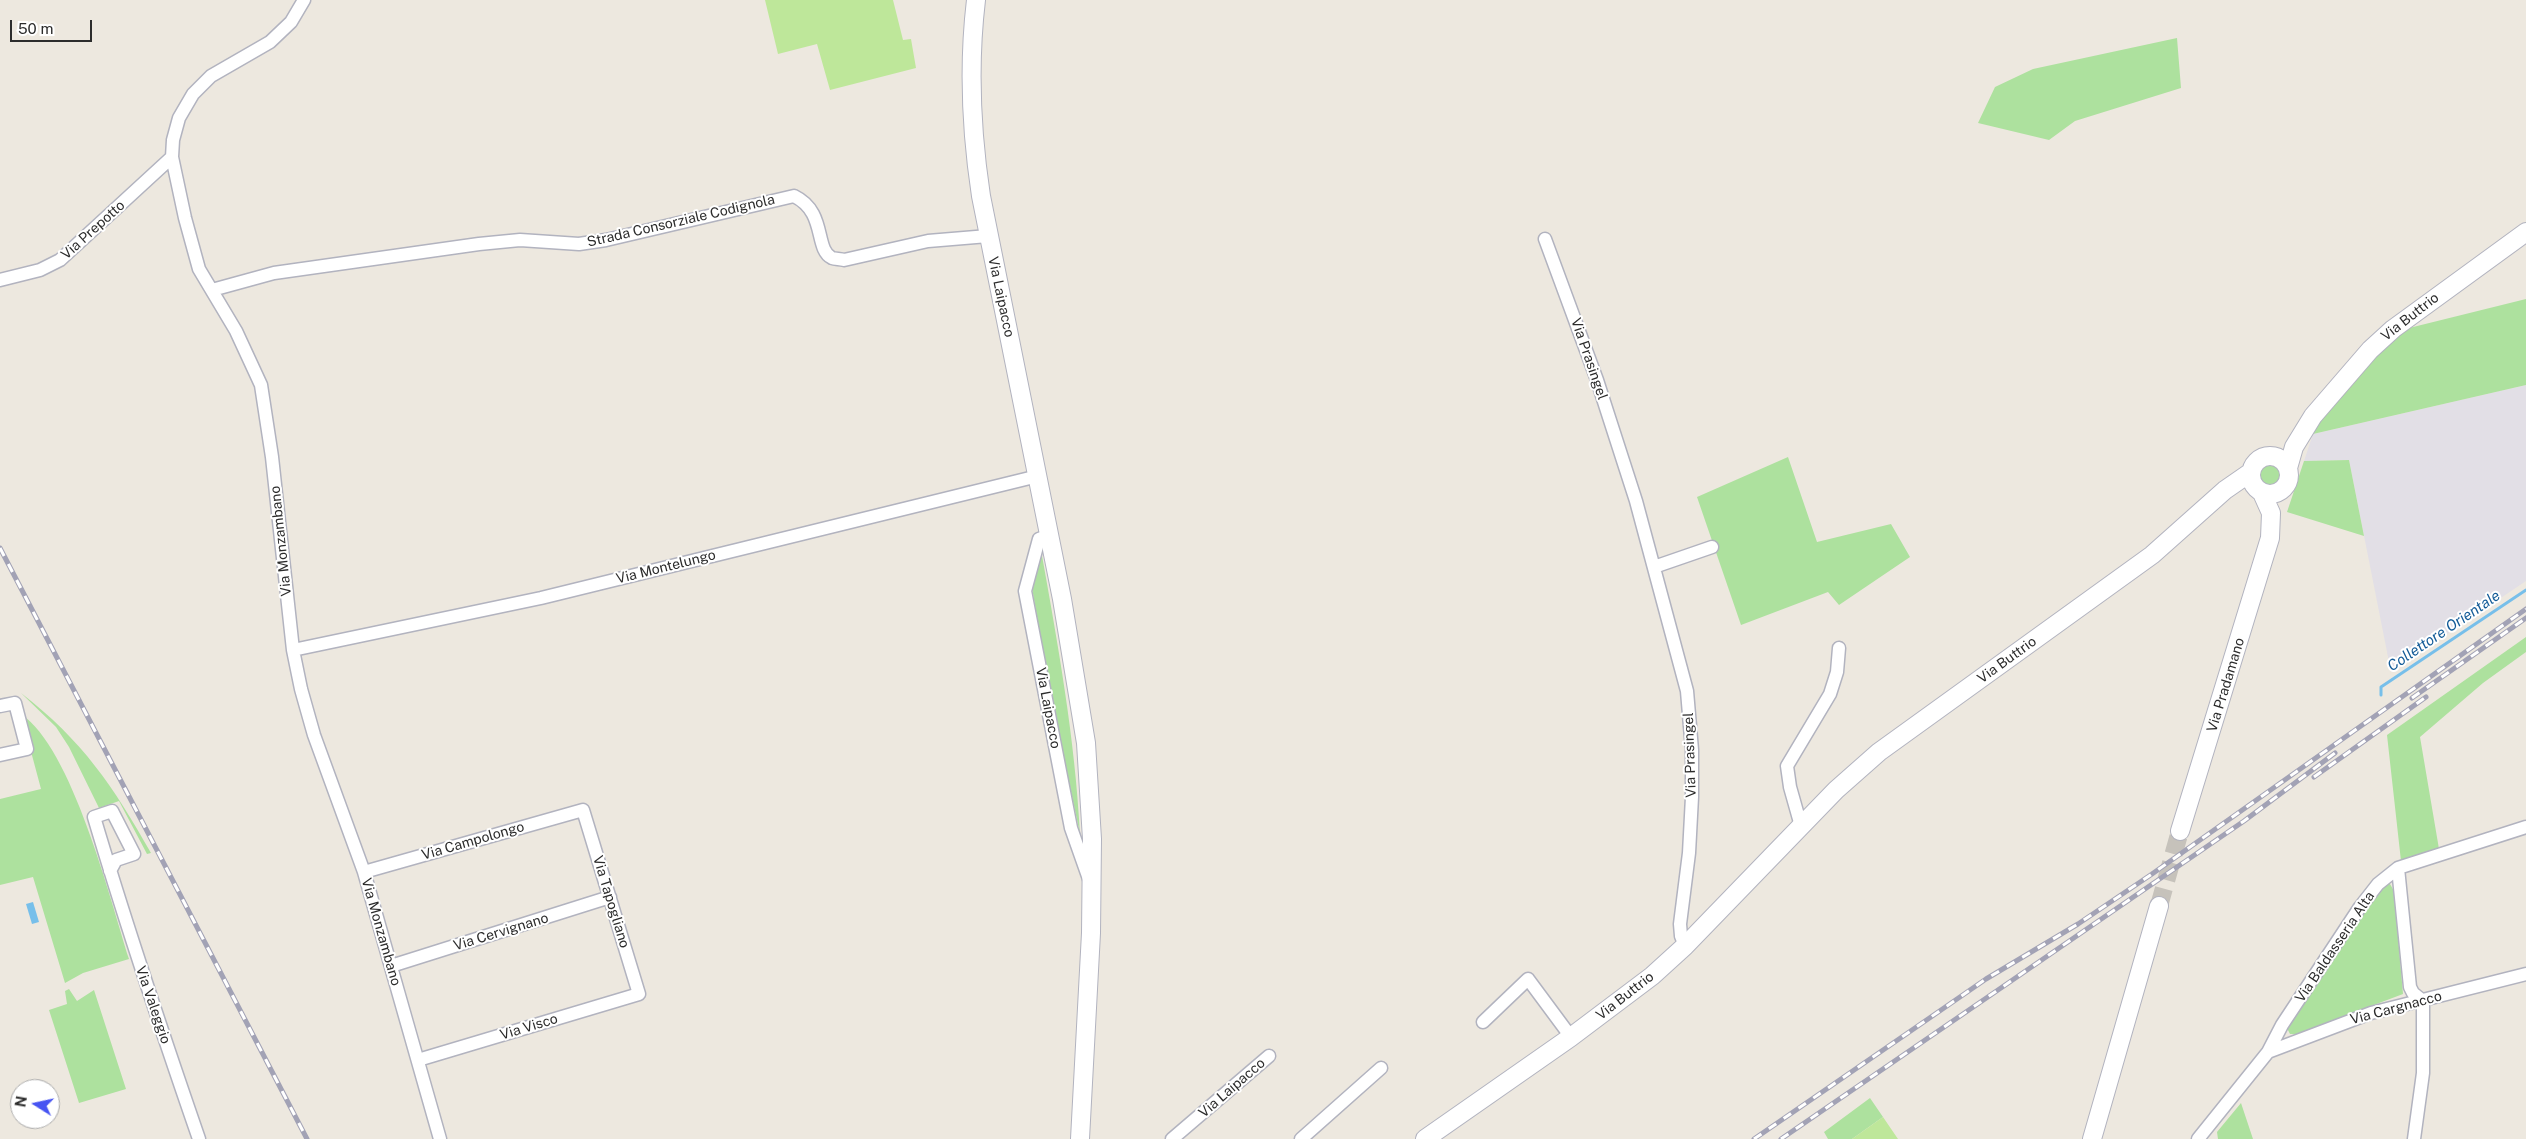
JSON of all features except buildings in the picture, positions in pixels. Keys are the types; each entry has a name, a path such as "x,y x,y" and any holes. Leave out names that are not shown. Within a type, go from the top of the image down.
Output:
{"street":[{"name":"Via Monzambano","path":"304,0 291,22 270,42 211,76 193,94 179,118 173,140 172,157 185,218 199,269 236,331 261,385 272,457 293,650 301,689 314,735 364,872 440,1139"},
{"name":"Via Laipacco","path":"976,0 971,51 970,97 973,141 988,236 1050,534 1078,681 1086,743 1092,839 1080,1139"},
{"name":"Via Prepotto","path":"0,280 40,270 60,260 172,157"},
{"name":"Strada Consorziale Codignola","path":"212,290 274,273 479,244 520,240 579,244 606,240 794,196 806,202 814,214 825,250 832,258 844,260 905,246 960,237 988,236"},
{"name":"Via Buttrio","path":"1425,1139 1571,1037 1652,976 1685,946 1836,790 1878,752 2152,555 2224,490 2251,472 2258,460 2284,445 2310,419 2360,360 2383,338 2526,232"},
{"name":"Via Prasingel","path":"1545,239 1597,380 1636,501 1682,668 1692,750 1691,826 1680,924 1681,936 1685,946"},
{"name":"Via Buttrio","path":"2217,498 2240,490 2272,494 2285,487 2289,478 2288,468 2294,447 2310,419"},
{"path":"2266,456 2279,458 2288,468"},
{"path":"2251,472 2252,483 2261,492"},
{"name":"Via Montelungo","path":"293,650 542,598 1038,476"},
{"name":"Via Pradamano","path":"2180,831 2270,538 2278,520 2285,487"},
{"name":"Via Pradamano","path":"2261,492 2271,514 2270,538"},
{"name":"Via Laipacco","path":"1050,534 1039,539 1025,591 1071,828 1091,886"},
{"path":"1654,567 1712,547"},
{"path":"1801,826 1790,787 1787,766 1830,694 1837,672 1840,648"},
{"path":"0,706 15,703 27,749 0,755"},
{"name":"Via Campolongo","path":"364,872 583,810"},
{"name":"Via Tapogliano","path":"583,810 639,994"},
{"name":"Via Baldasseria Alta","path":"2198,1139 2268,1052 2282,1025 2360,907 2378,884 2398,868 2526,827"},
{"path":"2398,868 2410,986 2413,993 2423,1001 2423,1073 2414,1139"},
{"name":"Via Valeggio","path":"110,871 140,967 199,1139"},
{"name":"Via Cervignano","path":"391,966 610,897"},
{"path":"2092,1139 2159,906"},
{"name":"Via Cargnacco","path":"2268,1052 2371,1013 2526,974"},
{"path":"1483,1022 1528,979 1571,1037"},
{"name":"Via Visco","path":"418,1060 639,994"},
{"name":"Via Laipacco","path":"1172,1139 1268,1056"},
{"path":"1301,1139 1381,1068"}],"shaded area":[{"path":"2526,385 2526,581 2391,672 2349,460 2304,461 2313,434"}],"green space":[{"path":"765,0 893,0 903,40 911,39 916,68 830,90 817,44 778,54"},
{"path":"2177,38 2181,88 2075,121 2049,140 1978,123 1995,87 2033,69"},
{"path":"2526,299 2526,385 2313,434 2325,413 2397,331"},
{"path":"1788,457 1817,542 1891,524 1910,557 1839,605 1828,592 1741,625 1697,497"},
{"path":"2349,460 2364,536 2287,512 2304,461"},
{"path":"2270,462 2280,466 2284,476 2280,486 2270,490 2260,486 2256,476 2260,466"},
{"path":"1041,550 1070,727 1080,834 1052,702 1032,588"},
{"path":"2526,637 2526,652 2483,683 2420,737 2439,849 2401,861 2387,735"},
{"path":"21,693 62,729 95,766 123,806 151,853 147,854 119,801 99,808 69,747 56,727"},
{"path":"21,714 40,732 57,758 73,790 100,864 129,959 83,973 65,983 33,877 0,885 0,799 41,789"},
{"path":"2384,883 2390,884 2394,891 2403,994 2297,1034 2290,1034 2287,1028 2340,943"},
{"path":"69,989 77,1001 94,990 126,1089 79,1103 49,1010 67,1004 65,991"},
{"path":"1870,1098 1883,1117 1852,1139 1828,1139 1824,1132"},
{"path":"2241,1103 2253,1139 2218,1139 2217,1132"},
{"path":"1883,1117 1898,1139 1852,1139"}],"water":[{"path":"33,902 39,922 32,924 26,904"}],"waterway":[{"name":"Collettore Orientale","path":"2381,695 2381,687 2526,590"}],"tunnel":[{"path":"2159,906 2180,831"}],"railway":[{"path":"0,548 307,1139"},
{"path":"1754,1139 1986,979 2078,924 2152,874 2526,609"},
{"path":"2412,698 2526,618"},
{"path":"2314,777 2426,697"},
{"path":"1781,1139 2244,821 2335,753"}]}
